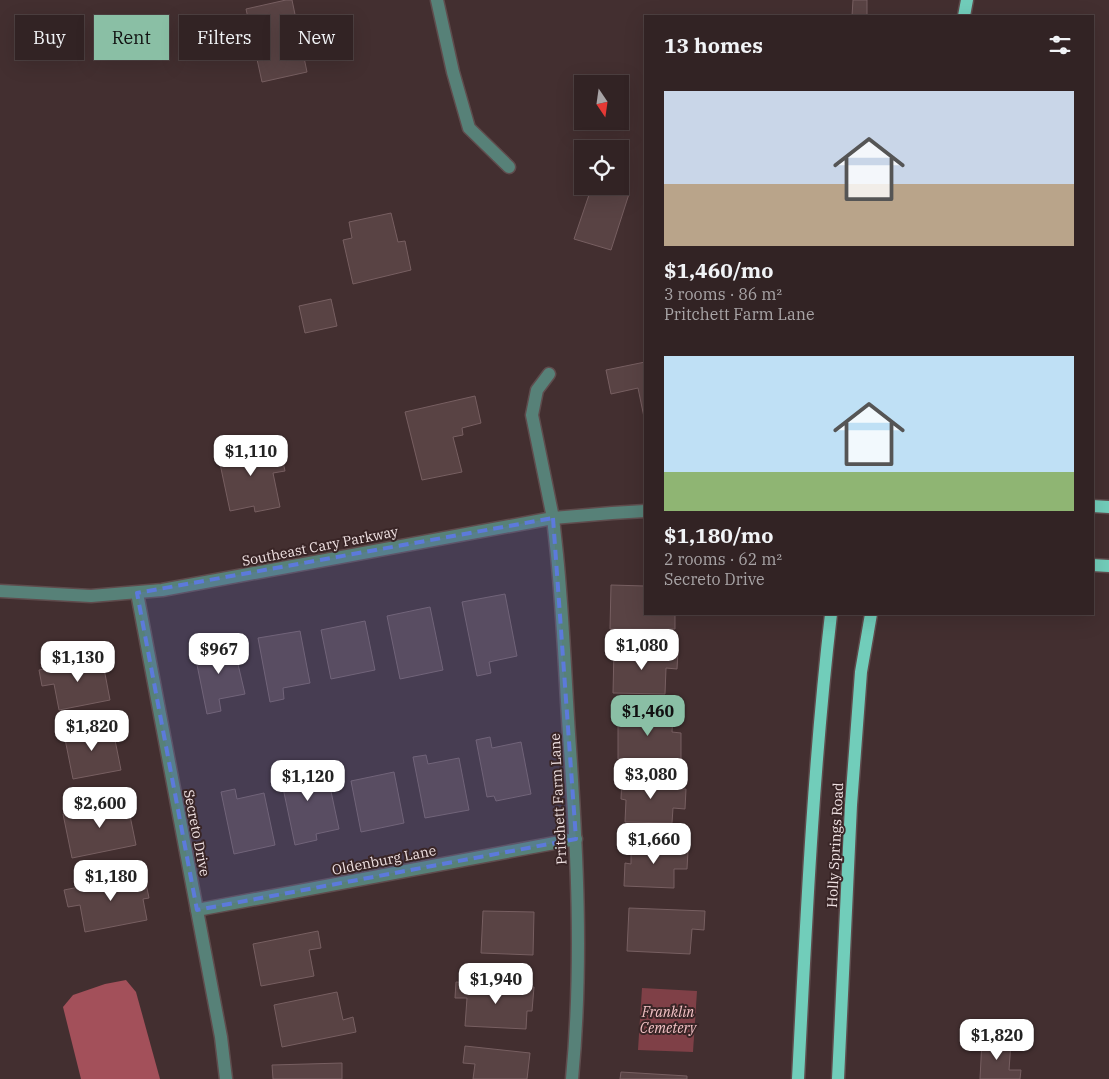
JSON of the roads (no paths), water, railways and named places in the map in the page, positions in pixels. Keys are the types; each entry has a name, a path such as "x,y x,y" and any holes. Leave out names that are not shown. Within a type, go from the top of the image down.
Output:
{"main road":[{"path":"964,15 967,0"},
{"path":"1094,506 1109,507"},
{"path":"1094,565 1109,566"},
{"name":"Holly Springs Road","path":"798,1079 805,922 821,705 831,615"},
{"name":"Holly Springs Road","path":"838,1079 852,796 861,672 871,615"}],"street":[{"path":"438,0 453,72 469,128 509,167"},
{"name":"Pritchett Farm Lane","path":"549,374 537,390 532,415 553,518 559,579 576,839 578,954 572,1079"},
{"name":"Southeast Cary Parkway","path":"0,591 67,595 137,593 185,587 553,518 644,512"},
{"name":"Secreto Drive","path":"137,593 221,1037 226,1079"},
{"name":"Oldenburg Lane","path":"197,910 576,839"}],"park label":[{"name":"Franklin Cemetery","path":"668,1020"}]}
